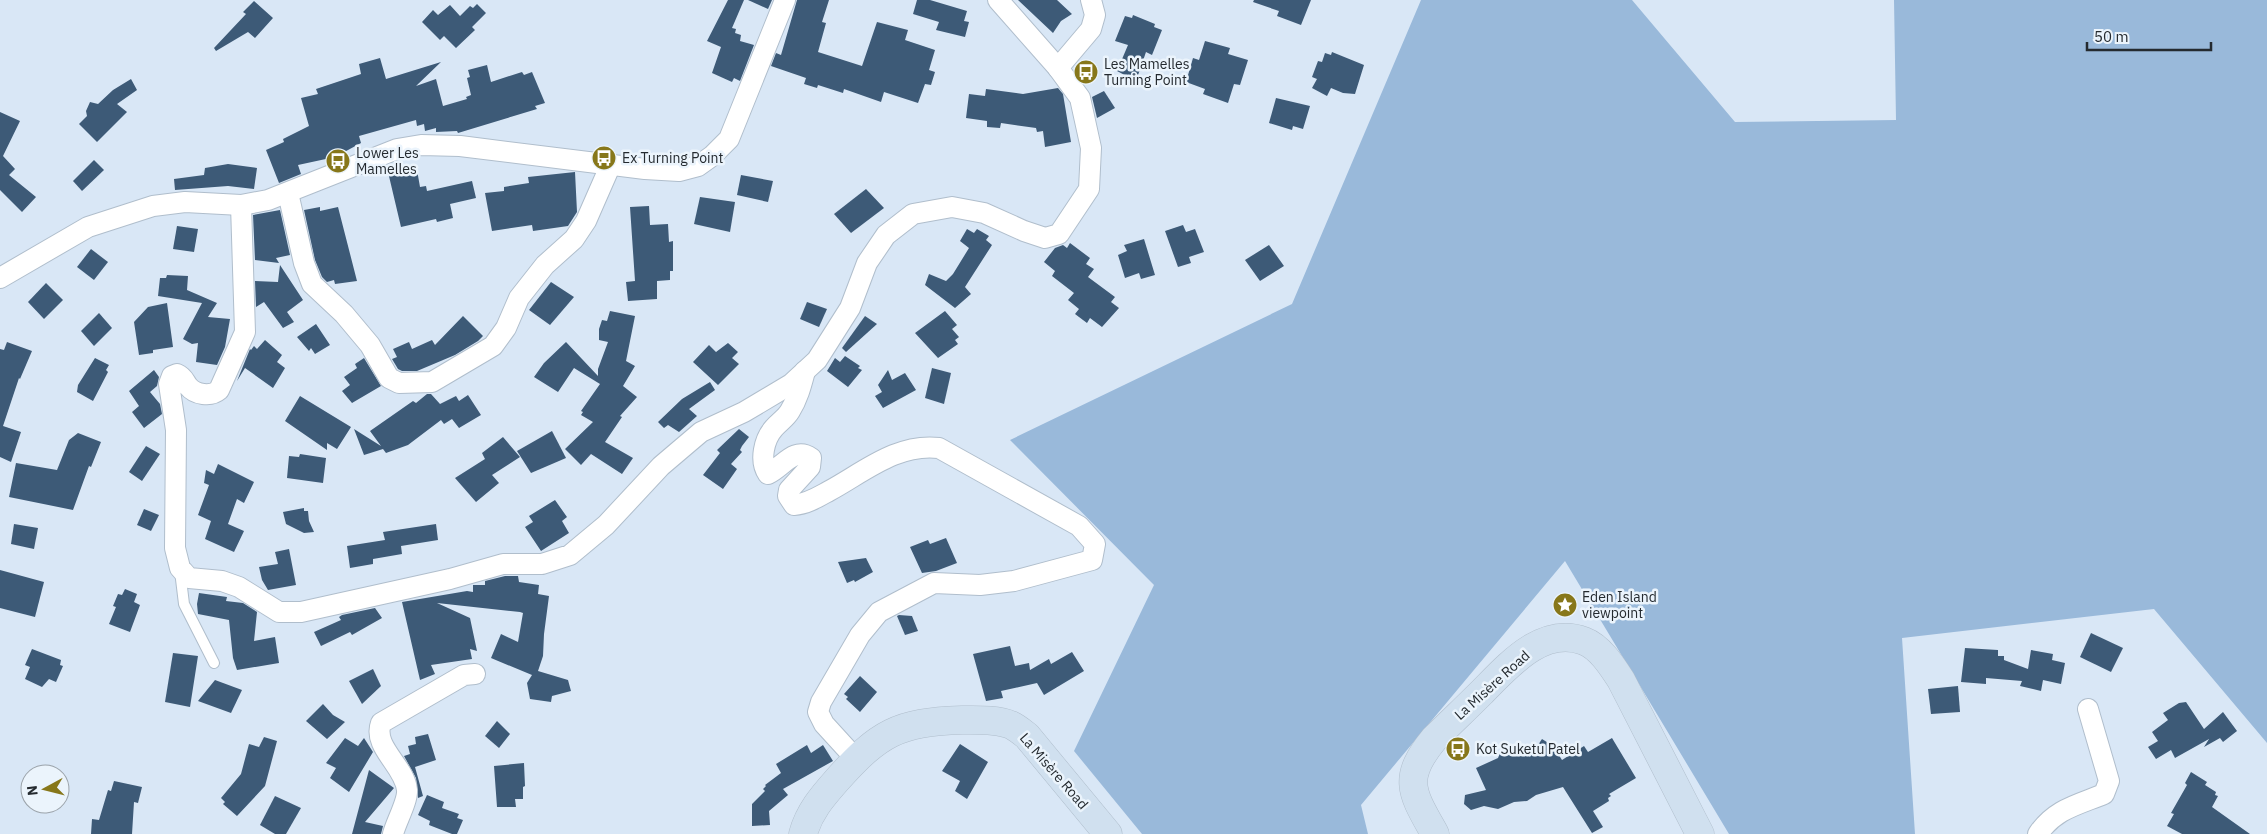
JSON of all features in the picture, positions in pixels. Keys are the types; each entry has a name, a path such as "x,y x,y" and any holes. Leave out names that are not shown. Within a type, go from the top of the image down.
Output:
{"main road":[{"name":"La Misère Road","path":"1435,834 1417,801 1413,783 1414,766 1422,754 1434,739 1526,651 1545,641 1558,638 1574,638 1586,642 1595,648 1612,665 1700,834"},
{"name":"La Misère Road","path":"802,834 807,819 820,799 855,758 869,746 891,733 916,724 968,720 1011,724 1027,736 1108,834"}],"street":[{"path":"0,278 88,227 153,206 185,202 241,205 268,200 375,156 397,149 421,145 460,146 679,172 698,166 712,156 729,139 785,0"},
{"path":"241,205 245,332 219,390 214,394 207,395 189,388 183,377 177,374 172,376 169,384 176,430 175,548 180,568 189,578 222,581 239,586 280,612 301,612 450,579 503,564 542,564 570,555 606,525 660,466 701,432 744,412 791,384 817,360 850,308 867,263 886,235 914,214 952,206 984,213 1045,238 1059,234 1089,189 1091,148 1080,98 1058,68 998,0"},
{"path":"1058,68 1092,28 1095,15 1091,0"},
{"path":"288,193 304,263 312,284 344,314 370,345 388,378 399,383 432,382 492,346 506,328 519,298 545,265 574,239 586,221 611,164"},
{"path":"805,371 799,396 789,414 774,428 766,442 762,458 764,468 768,474 796,454 805,454 811,458 810,467 789,490 788,496 794,505 816,498 892,454 914,448 939,448 1079,526 1095,544 1092,560 1014,581 980,584 934,583 880,612 860,635 821,702 818,712 824,724 855,758"},
{"path":"393,834 407,792 405,783 380,739 378,731 381,723 464,675 475,674"},
{"path":"2038,834 2048,820 2063,810 2104,794 2109,781 2088,709"}],"lane":[{"path":"180,568 184,604 214,663"}],"shaded area":[{"path":"1421,0 1632,0 1735,122 1896,120 1894,0 2267,0 2267,743 2154,609 1902,638 1915,834 1729,834 1565,561 1361,805 1368,834 1142,834 1074,751 1154,585 1010,440 1292,304"}],"building":[{"path":"728,0 744,0 732,28 736,29 735,33 741,35 740,41 754,45 740,81 734,78 732,82 712,73 721,47 707,41"},
{"path":"748,0 772,0 768,9"},
{"path":"797,0 829,0 822,22 826,23 818,52 862,66 877,22 908,30 905,40 935,50 929,70 935,72 931,85 925,84 918,103 884,92 881,102 844,89 843,93 818,85 817,88 804,84 806,78 771,66 776,53 781,55"},
{"path":"917,0 930,0 967,11 964,21 969,22 965,37 936,30 939,22 913,14"},
{"path":"1018,0 1057,0 1072,14 1061,21 1053,33"},
{"path":"1254,0 1311,0 1301,25 1277,16 1279,11 1253,2"},
{"path":"254,1 273,18 255,38 248,32 216,51 214,48 246,14 243,12"},
{"path":"477,4 486,13 472,27 475,30 456,48 444,36 440,40 422,22 433,10 438,15 450,5 460,16 470,6 473,8"},
{"path":"1133,15 1155,24 1154,27 1162,30 1152,55 1146,52 1136,81 1117,71 1128,45 1115,41 1125,16 1132,18"},
{"path":"1205,41 1230,48 1228,54 1248,60 1240,85 1234,84 1228,103 1203,94 1205,89 1186,82 1193,58 1199,60"},
{"path":"1332,52 1364,65 1355,94 1343,93 1331,88 1327,96 1312,88 1317,79 1312,77 1318,61 1322,62 1325,53 1331,55"},
{"path":"380,58 386,79 441,62 416,86 436,79 443,106 467,99 466,97 471,95 467,78 470,77 468,70 487,65 491,82 522,72 524,75 532,72 545,103 535,106 537,109 458,133 457,131 436,132 436,128 425,131 424,124 417,126 416,120 359,136 361,143 335,157 298,165 301,174 279,183 266,150 284,142 283,139 309,126 301,98 318,94 316,89 361,74 359,64"},
{"path":"131,79 137,90 117,104 127,112 97,142 79,124 87,116 86,111 90,102 98,104 113,90"},
{"path":"1058,88 1063,94 1071,142 1045,147 1043,131 1037,132 1036,128 1001,123 1000,128 987,127 987,121 966,118 969,94 985,96 986,89 1023,94"},
{"path":"1104,91 1115,108 1097,118 1092,97"},
{"path":"1276,98 1310,106 1303,129 1293,126 1292,130 1269,123"},
{"path":"0,112 20,121 3,156 15,169 9,175 36,197 22,212 0,190"},
{"path":"94,160 104,170 82,191 73,181"},
{"path":"228,164 257,168 254,189 228,186 175,190 174,179 204,175 205,168"},
{"path":"406,168 407,172 417,170 420,187 426,186 427,191 472,181 476,198 450,204 453,218 437,222 436,219 401,227 388,172"},
{"path":"575,172 577,212 568,226 533,231 532,225 492,231 485,193 504,191 504,187 529,183 528,177"},
{"path":"741,175 773,181 768,202 737,195"},
{"path":"866,189 884,208 851,233 834,214"},
{"path":"700,197 735,202 730,232 694,224"},
{"path":"649,206 650,225 668,224 669,242 673,241 673,271 670,271 670,280 657,281 657,299 628,301 626,282 635,281 630,207"},
{"path":"320,207 320,211 338,207 357,281 335,284 334,280 327,282 322,277 315,260 304,210"},
{"path":"280,210 290,255 276,258 279,263 255,260 253,215"},
{"path":"1183,225 1186,232 1195,229 1204,252 1189,257 1191,263 1178,267 1165,231"},
{"path":"177,226 198,229 194,252 173,249"},
{"path":"967,229 974,233 977,229 989,236 986,240 992,245 965,287 971,294 955,308 925,285 929,274 946,281 953,274 969,248 960,241"},
{"path":"1144,239 1155,275 1141,279 1139,273 1125,278 1118,255 1127,251 1124,245"},
{"path":"1070,243 1090,258 1086,264 1094,269 1088,277 1115,297 1111,302 1119,308 1102,327 1090,318 1087,323 1075,314 1079,309 1068,300 1074,293 1052,276 1055,271 1044,262 1055,248 1063,245 1067,248"},
{"path":"1269,245 1284,266 1260,281 1245,260"},
{"path":"91,249 108,262 94,280 77,267"},
{"path":"280,265 303,300 287,312 294,322 283,328 264,302 256,307 255,281 278,282"},
{"path":"167,275 188,276 187,290 217,303 208,317 230,319 225,347 217,365 196,362 198,343 192,344 183,339 202,303 158,296 160,278 166,278"},
{"path":"551,282 574,297 550,325 529,310"},
{"path":"46,283 63,300 44,319 28,302"},
{"path":"807,302 827,309 819,327 800,319"},
{"path":"167,303 173,347 153,350 153,353 139,355 134,322 148,307"},
{"path":"610,311 635,316 626,361 635,366 623,386 637,397 620,416 622,417 605,442 633,458 622,474 591,454 581,465 565,449 593,422 581,415 583,412 581,411 600,384 574,368 558,392 534,377 544,363 566,342 598,376 598,369 608,342 599,340 599,329 602,320 607,321"},
{"path":"945,311 957,325 952,329 959,337 955,340 958,344 938,358 915,333"},
{"path":"99,313 112,328 94,346 81,331"},
{"path":"463,316 483,336 478,341 455,355 417,371 402,371 398,369 392,359 397,357 393,349 409,342 412,349 432,340 435,345"},
{"path":"865,316 877,324 846,352 842,348"},
{"path":"316,324 330,345 315,354 311,348 309,351 297,337"},
{"path":"265,340 282,355 277,362 285,368 273,388 245,368 237,381 250,349 254,346 257,349"},
{"path":"7,342 32,351 19,378 3,426 21,432 11,462 0,457 0,349 4,350"},
{"path":"728,343 738,352 732,358 739,364 718,385 693,362 709,345 716,352"},
{"path":"845,356 860,366 858,368 862,370 848,387 827,371 835,358 840,362"},
{"path":"95,358 109,365 106,370 108,372 93,401 77,392 78,385"},
{"path":"364,358 381,386 352,403 342,391 350,385 344,377 357,368 355,364"},
{"path":"932,368 951,373 944,404 925,398"},
{"path":"154,370 159,377 157,386 150,392 160,404 162,414 144,428 132,412 139,406 129,391"},
{"path":"888,370 892,380 905,373 916,390 883,408 875,396 882,392 878,385"},
{"path":"710,382 715,390 689,409 697,416 679,432 668,425 664,428 658,422 682,399"},
{"path":"427,394 431,394 440,404 456,396 459,401 468,395 481,415 459,428 452,419 444,424 441,420 408,445 386,453 383,449 364,455 354,429 381,446 370,431 413,401 416,403"},
{"path":"300,396 351,427 337,449 327,443 327,450 285,421"},
{"path":"739,429 749,437 740,450 742,452 731,464 737,469 723,489 703,475 720,453 717,450"},
{"path":"552,431 566,458 531,473 517,451"},
{"path":"78,433 101,442 91,467 89,466 73,510 9,497 16,463 57,470 69,440"},
{"path":"503,437 520,457 492,475 499,483 476,502 455,478 485,459 482,453"},
{"path":"146,446 160,454 142,481 129,472"},
{"path":"300,454 326,458 323,483 287,478 289,456 299,457"},
{"path":"218,464 254,482 244,503 237,499 228,524 244,531 234,552 205,539 211,521 198,515 209,485 204,483 206,470 214,474"},
{"path":"555,500 567,517 562,521 569,533 541,551 525,527 533,522 529,516"},
{"path":"304,508 304,511 308,511 309,521 314,532 304,533 286,524 283,512"},
{"path":"144,509 159,515 151,531 137,525"},
{"path":"14,524 38,528 34,549 11,544"},
{"path":"436,524 438,540 401,546 402,554 373,559 373,564 350,568 347,546 385,540 383,532"},
{"path":"946,538 957,563 936,571 922,573 910,547 928,540 930,544"},
{"path":"289,549 296,585 268,590 262,580 259,567 278,564 275,552"},
{"path":"866,558 873,572 855,582 854,580 847,583 838,562"},
{"path":"0,570 44,582 35,617 0,608"},
{"path":"505,576 518,576 519,582 539,585 538,594 549,596 543,656 538,671 568,680 571,691 552,696 551,702 530,699 527,683 532,675 491,658 501,634 518,642 523,613 437,603 470,618 477,651 470,649 472,659 431,665 435,674 420,680 402,602 467,591 473,592 473,585 485,585 485,581"},
{"path":"125,589 137,594 134,602 140,605 130,632 109,624 116,607 113,606 118,594 122,595"},
{"path":"199,593 227,597 226,601 243,603 257,612 254,641 275,637 279,663 237,670 233,658 229,620 198,614"},
{"path":"375,608 382,618 352,635 350,632 321,646 314,632 341,620 339,617 342,615"},
{"path":"897,616 912,616 918,631 905,635"},
{"path":"2091,633 2123,648 2111,672 2080,657"},
{"path":"1010,646 1015,666 1029,663 1030,670 1049,659 1051,664 1072,652 1084,671 1044,695 1037,683 1001,691 1003,698 986,701 973,654"},
{"path":"1965,648 1998,650 1998,656 2004,656 2004,660 2028,669 2031,650 2053,654 2052,660 2065,663 2061,684 2043,680 2041,691 2020,686 2022,681 1986,678 1986,684 1961,682"},
{"path":"32,649 61,660 60,665 63,666 56,682 49,679 42,687 25,679 30,667 25,665"},
{"path":"173,653 198,656 190,707 165,702"},
{"path":"373,669 381,686 362,704 349,681"},
{"path":"860,676 877,692 860,712 846,699 848,697 844,694"},
{"path":"215,680 242,690 231,713 198,701"},
{"path":"1958,686 1960,712 1931,714 1928,689"},
{"path":"2186,702 2204,729 2223,712 2237,731 2223,742 2220,738 2204,747 2209,739 2175,758 2171,750 2156,759 2148,747 2158,741 2152,732 2168,720 2163,713 2179,703"},
{"path":"323,704 333,715 345,722 327,739 306,721"},
{"path":"497,721 510,734 499,748 485,736"},
{"path":"428,734 436,760 415,767 423,796 418,798 416,778 404,756 410,754 408,746 416,744 415,737"},
{"path":"264,737 277,741 265,786 237,816 223,804 225,802 221,798 241,774 249,744 259,747"},
{"path":"345,738 358,746 364,738 373,752 349,792 330,778 336,768 326,763"},
{"path":"1612,738 1636,778 1609,794 1611,796 1608,798 1609,801 1593,811 1603,827 1592,833 1563,787 1536,795 1527,801 1514,802 1498,809 1484,806 1471,810 1464,804 1465,795 1486,790 1476,768 1498,758 1501,751 1518,746 1530,757 1542,739 1553,746 1562,760 1584,746 1588,752"},
{"path":"960,744 988,762 967,799 955,791 960,781 942,771"},
{"path":"807,745 811,753 823,745 833,761 783,789 788,795 769,811 770,825 752,826 752,804 765,791 763,789 765,785 781,773 776,764"},
{"path":"524,763 525,786 523,787 523,799 515,799 516,807 497,807 494,766"},
{"path":"369,770 394,788 365,822 383,826 381,834 352,834"},
{"path":"2191,772 2207,782 2205,785 2216,792 2215,795 2218,796 2212,807 2250,834 2182,834 2167,826 2174,814 2171,813 2187,785 2185,783"},
{"path":"114,781 142,787 138,803 134,802 132,834 91,834 92,819 99,820 108,790 111,791"},
{"path":"427,795 444,802 442,808 459,814 457,818 463,820 457,834 452,834 429,825 430,821 418,815"},
{"path":"275,796 301,808 286,834 275,834 260,825"}],"place":[{"name":"Les Mamelles Turning Point","path":"1086,72"},
{"name":"Ex Turning Point","path":"604,158"},
{"name":"Lower Les Mamelles","path":"338,161"},
{"name":"Eden Island viewpoint","path":"1565,605"},
{"name":"Kot Suketu Patel","path":"1458,749"}]}
